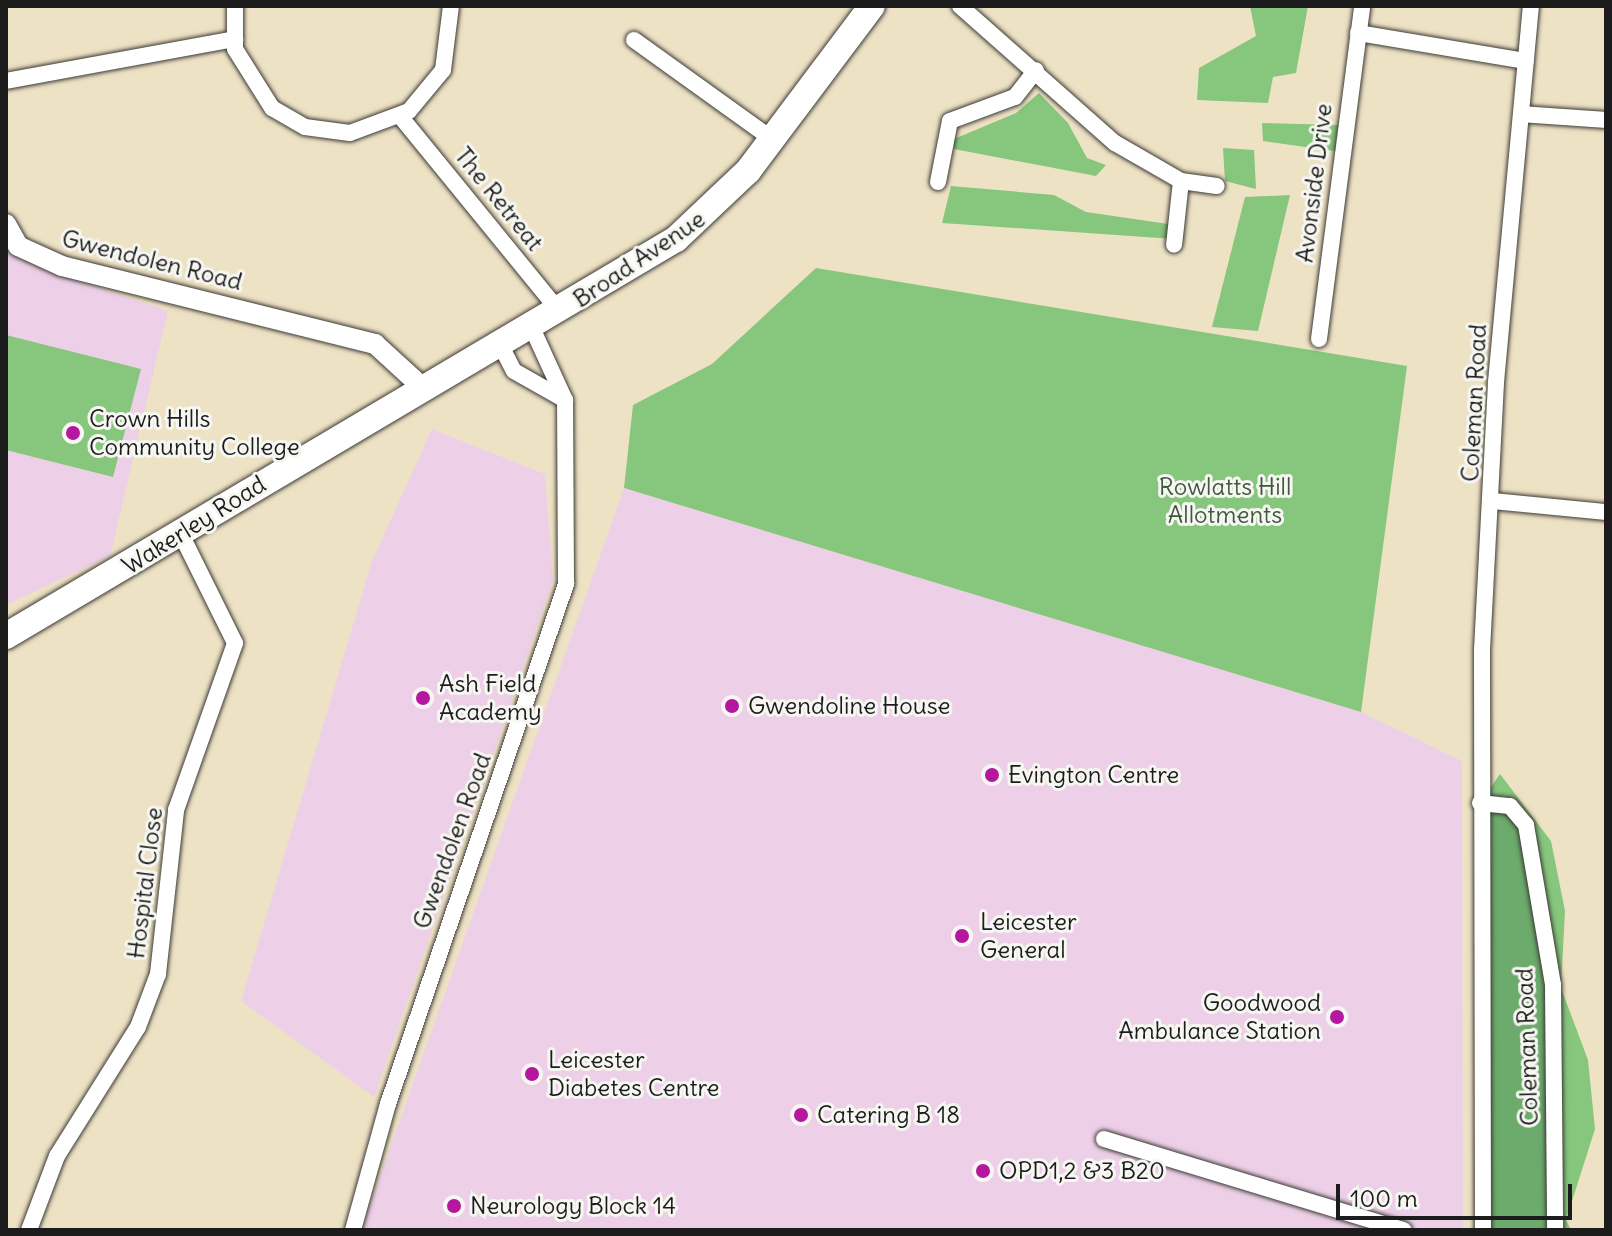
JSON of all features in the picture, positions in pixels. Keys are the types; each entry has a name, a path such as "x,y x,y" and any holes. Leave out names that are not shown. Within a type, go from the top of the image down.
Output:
{"highway":[{"name":"Broad Avenue","path":"423,388 560,312 676,239 772,139 872,6"},
{"name":"Wakerley Road","path":"6,636 423,388"}],"street":[{"path":"235,6 235,39 251,84 305,127 350,133 400,116 443,70 451,6"},
{"path":"960,6 1115,143 1181,181 1217,186"},
{"name":"Avonside Drive","path":"1319,339 1362,6"},
{"name":"Coleman Road","path":"1483,1230 1480,803 1493,501 1531,6"},
{"path":"1358,33 1526,61"},
{"path":"6,81 235,39"},
{"path":"634,40 772,139"},
{"path":"938,182 950,121 1015,97 1036,70"},
{"path":"1521,114 1606,120"},
{"name":"The Retreat","path":"400,116 560,312"},
{"path":"1174,245 1181,181"},
{"name":"Gwendolen Road","path":"6,224 18,246 62,266 375,344 423,388"},
{"name":"Gwendolen Road","path":"353,1230 388,1104 566,584 565,400 532,328"},
{"path":"500,344 514,371 565,400"},
{"path":"1493,501 1606,512"},
{"name":"Hospital Close","path":"29,1230 57,1156 138,1027 158,974 176,810 235,643 224,608 180,532"},
{"name":"Coleman Road","path":"1480,803 1520,811 1526,825 1553,985 1555,1230"},
{"path":"1104,1139 1403,1230"}],"shaded area":[{"name":"Crown Hills Community College","path":"6,243 40,268 168,311 110,556 6,605"},
{"name":"Ash Field Academy","path":"432,429 545,474 553,581 374,1097 241,1001 372,561"},
{"name":"Leicester General","path":"624,488 1361,712 1462,761 1463,1230 361,1230"}],"green space":[{"path":"1250,6 1308,6 1296,73 1273,77 1268,103 1197,100 1199,68 1256,36"},
{"path":"1039,93 1068,123 1087,158 1106,165 1096,176 954,149 954,139 1016,113"},
{"path":"1262,123 1339,125 1341,152 1263,141"},
{"path":"1223,148 1254,150 1256,189 1225,181"},
{"path":"951,186 1054,195 1086,212 1175,225 1174,239 942,223"},
{"path":"1290,195 1258,331 1212,327 1245,197"},
{"name":"Rowlatts Hill Allotments","path":"816,268 1407,366 1361,712 624,488 633,405 712,364"},
{"path":"6,335 141,369 113,477 6,450"},
{"path":"1500,774 1551,841 1565,911 1561,988 1588,1060 1595,1129 1566,1220 1571,1230 1555,1230 1480,803"},
{"path":"1480,803 1520,811 1553,985 1555,1230 1483,1230"}],"place":[{"name":"Crown Hills Community College","path":"73,433"},
{"name":"Ash Field Academy","path":"423,698"},
{"name":"Gwendoline House","path":"732,706"},
{"name":"Evington Centre","path":"992,775"},
{"name":"Leicester General","path":"962,936"},
{"name":"Goodwood Ambulance Station","path":"1337,1017"},
{"name":"Leicester Diabetes Centre","path":"532,1074"},
{"name":"Catering B 18","path":"801,1115"},
{"name":"OPD1,2 &3 B20","path":"983,1171"},
{"name":"Neurology Block 14","path":"454,1206"}]}
